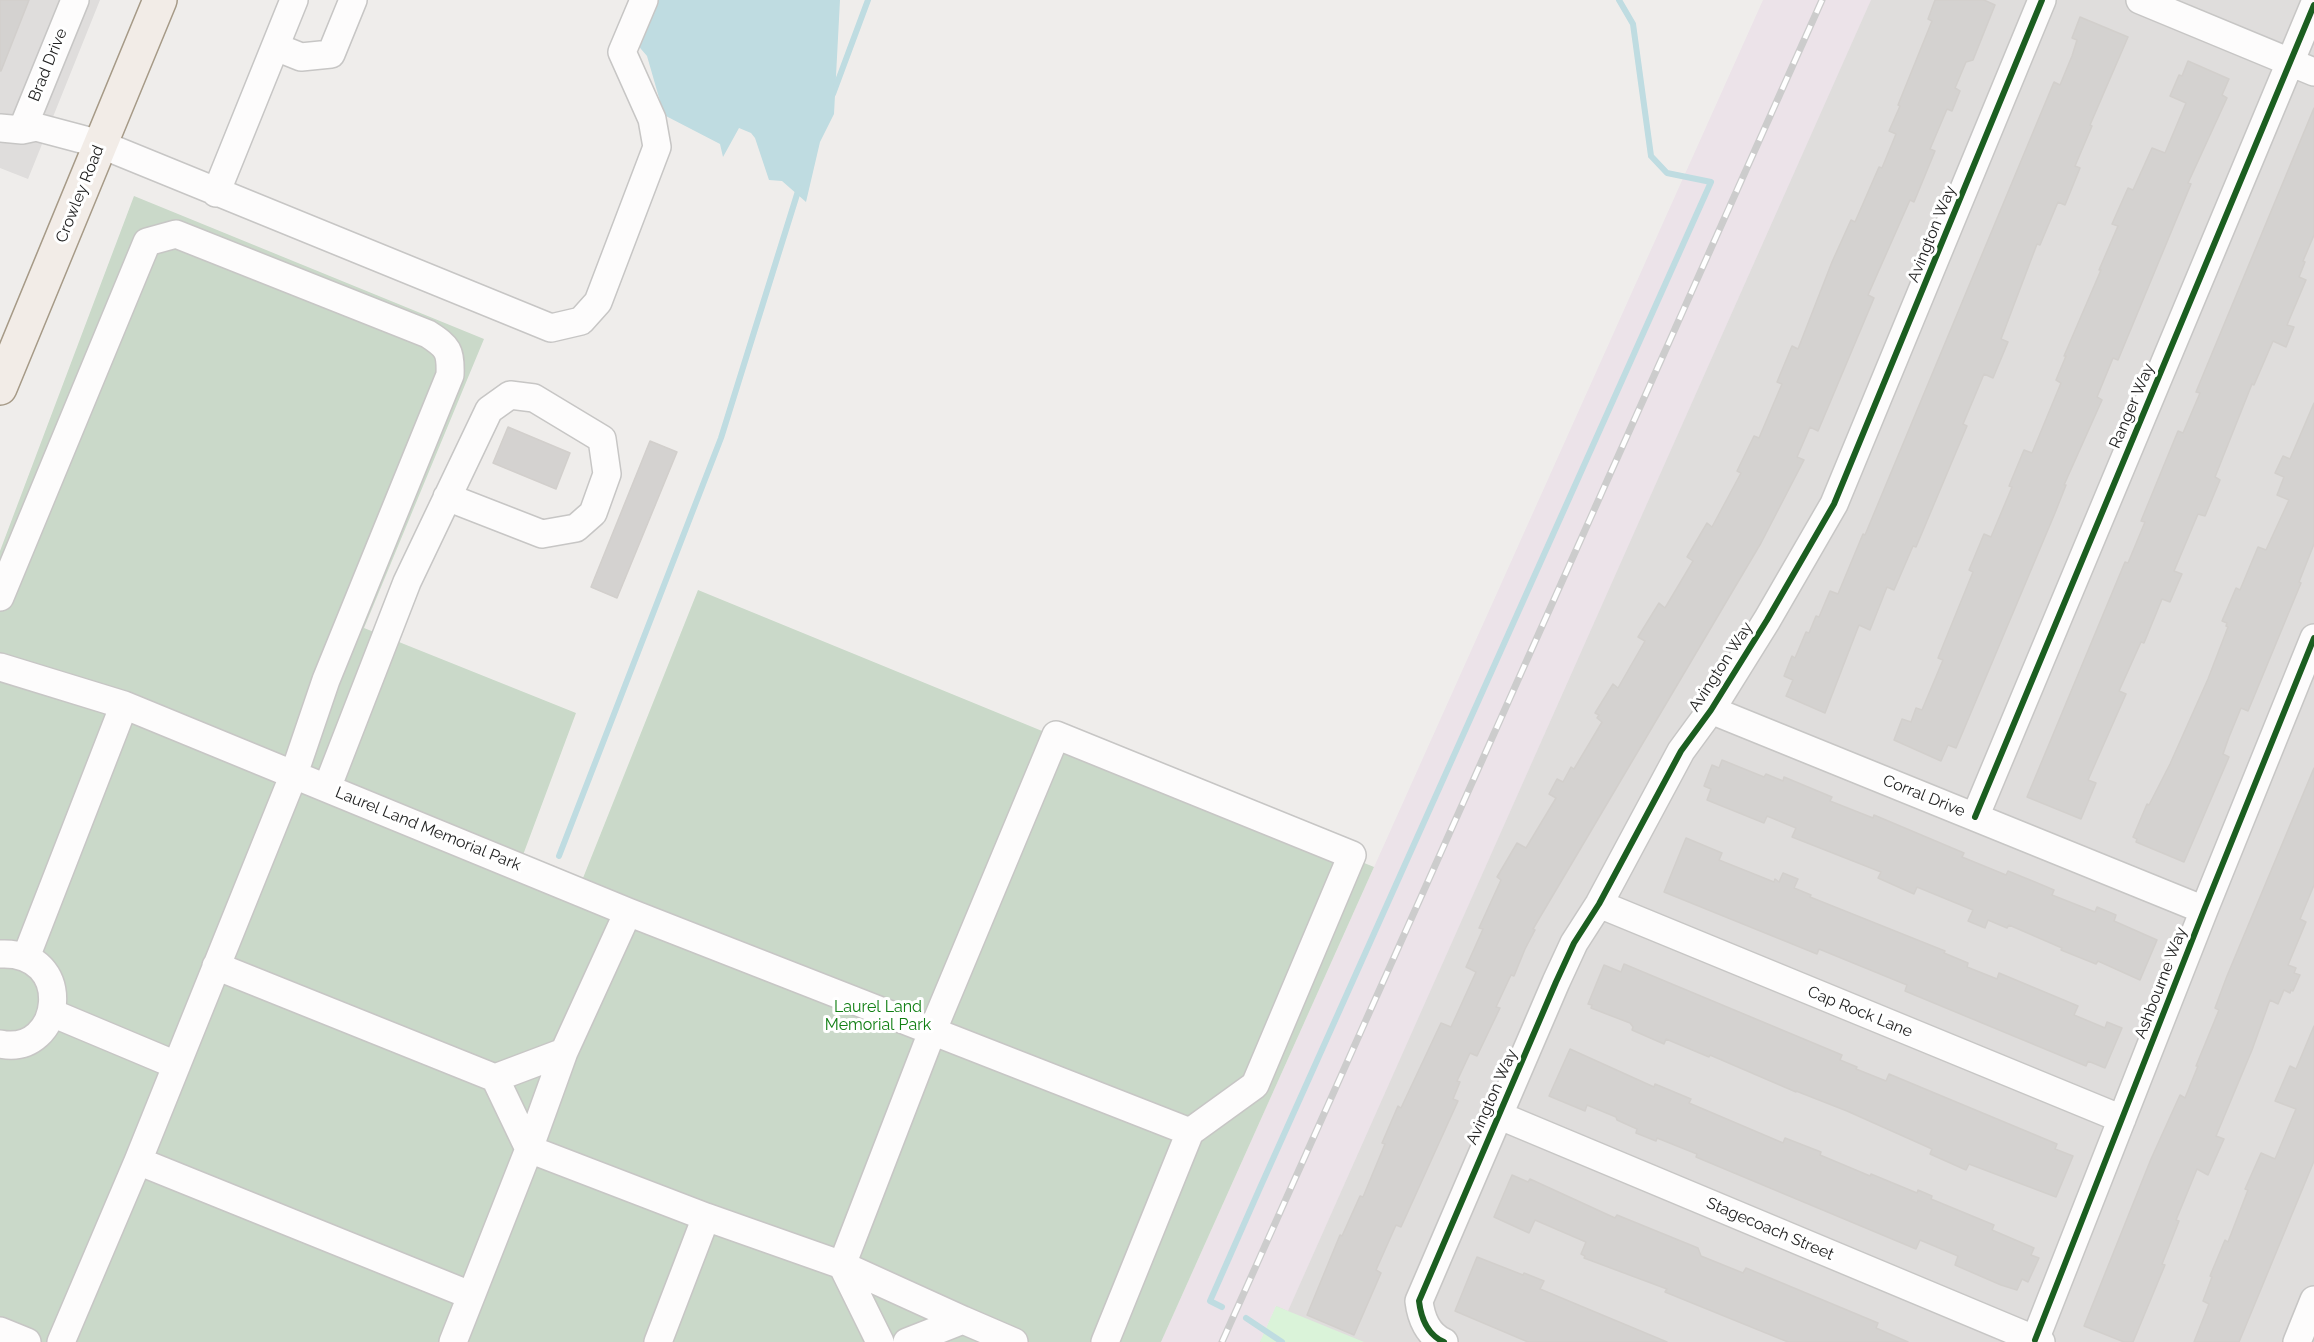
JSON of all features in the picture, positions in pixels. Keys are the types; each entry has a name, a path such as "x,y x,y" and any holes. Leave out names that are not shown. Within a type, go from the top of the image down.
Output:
{"main road":[{"name":"Crowley Road","path":"0,387 160,0"}],"street":[{"name":"Brad Drive","path":"11,129 75,0"},
{"path":"216,193 294,0"},
{"path":"276,47 301,57 331,54 353,0"},
{"path":"11,129 36,127 100,144 551,328 581,321 598,302 657,147 652,119 622,52 644,0"},
{"name":"Avington Way","path":"1440,1340 1421,1317 1419,1301 1574,943 1599,904 1681,751 1711,710 1767,620 1834,504 2042,0"},
{"path":"2140,0 2302,67"},
{"name":"Ranger Way","path":"1975,817 2302,67 2314,5"},
{"path":"0,597 147,242 176,234 428,334 445,345 451,361 450,375 326,680 294,774 138,1161 61,1342"},
{"path":"327,788 407,582 447,497 489,410 510,394 534,398 602,439 607,474 593,513 576,528 542,534 447,497"},
{"name":"Ashbourne Way","path":"2038,1341 2204,910 2314,638"},
{"name":"Laurel Land Memorial Park","path":"0,668 124,705 628,912 1190,1132"},
{"path":"0,1044 21,1044 34,1037 45,1027 52,1013 54,1000 52,987 46,975 38,964 13,956 124,705"},
{"name":"Corral Drive","path":"1711,710 2204,910"},
{"path":"880,1342 842,1265 932,1032 1056,735 1352,855 1255,1085 1190,1132 1105,1342"},
{"name":"Cap Rock Lane","path":"1599,904 2122,1119"},
{"path":"453,1342 529,1149 564,1052 628,912"},
{"path":"216,966 495,1078 564,1052"},
{"path":"52,1013 176,1065"},
{"path":"495,1078 529,1149 706,1217 842,1265 1014,1342"},
{"name":"Stagecoach Street","path":"1498,1115 2038,1341"},
{"path":"138,1161 470,1295"},
{"path":"658,1342 706,1217"},
{"path":"2297,1342 2314,1300"},
{"path":"907,1342 963,1320"},
{"path":"0,1331 27,1342"}],"shaded area":[{"path":"0,0 100,0 28,179 0,168"},
{"path":"1763,0 1871,0 1288,1311 1276,1306 1260,1342 1161,1342"},
{"path":"1866,0 2314,0 2314,1342 1260,1342"}],"green space":[{"name":"Laurel Land Memorial Park","path":"134,196 484,339 364,628 576,713 523,855 583,878 698,590 1374,867 1161,1342 0,1342 0,551"},
{"path":"1276,1306 1288,1311 1364,1342 1260,1342"}],"water":[{"path":"646,0 840,0 834,114 820,142 806,202 782,181 769,180 755,138 751,133 739,128 723,157 720,144 664,115 647,56 635,42"}],"building":[{"path":"0,0 29,0 1,71 0,71"},
{"path":"1935,0 1984,0 1995,5 1973,60 1966,62 1955,88 1960,91 1952,111 1947,109 1930,149 1935,151 1914,202 1910,200 1868,295 1874,298 1818,431 1810,427 1797,457 1804,460 1761,543 1533,929 1535,930 1514,976 1511,975 1496,1007 1500,1008 1477,1056 1470,1053 1457,1081 1460,1082 1453,1099 1458,1101 1401,1227 1396,1225 1376,1270 1381,1273 1354,1335 1307,1315 1340,1235 1342,1236 1360,1196 1363,1197 1398,1106 1401,1108 1441,1023 1451,1027 1476,972 1466,967 1483,929 1479,928 1501,880 1497,877 1517,843 1526,848 1556,798 1549,794 1557,779 1563,782 1571,767 1574,769 1602,722 1597,718 1599,715 1595,713 1613,684 1618,688 1645,641 1638,637 1659,603 1665,608 1693,561 1687,557 1707,523 1712,527 1741,473 1737,471 1754,436 1759,438 1782,384 1777,382 1792,346 1798,349 1851,220 1855,222 1896,134 1889,131 1932,21 1928,19"},
{"path":"2080,17 2128,37 2090,125 2092,126 2075,166 2080,168 2065,205 2058,202 2040,245 2037,244 2001,339 2008,342 1993,378 1984,374 1963,424 1967,426 1916,547 1913,546 1894,590 1887,587 1870,630 1859,625 1825,713 1786,696 1793,680 1784,676 1806,632 1809,633 1816,616 1819,617 1830,591 1838,594 1863,534 1865,535 2054,82 2060,85 2077,40 2072,38"},
{"path":"2188,61 2229,79 2222,95 2227,98 2188,183 2191,184 2118,360 2113,358 2097,397 2102,400 2064,485 2066,485 2055,513 1956,748 1948,745 1941,761 1894,740 1902,719 1911,722 1916,708 1922,710 1943,660 1938,658 1973,572 1969,570 1984,534 1991,537 2012,487 2009,486 2024,450 2032,453 2061,383 2056,380 2066,356 2064,356 2118,226 2112,224 2128,188 2133,190 2152,148 2165,153 2186,103 2170,96"},
{"path":"2314,108 2314,235 2299,277 2306,280 2287,325 2294,327 2286,347 2273,341 2254,385 2252,384 2215,477 2220,480 2205,516 2198,514 2174,571 2182,574 2170,602 2162,599 2144,643 2141,642 2119,691 2126,694 2088,780 2096,783 2081,819 2027,797 2125,562 2128,563 2145,522 2141,521 2178,431 2183,433 2200,393 2196,392"},
{"path":"2314,403 2314,544 2299,582 2301,583 2248,711 2241,708 2229,737 2223,754 2229,757 2184,862 2136,842 2137,839 2133,837 2147,804 2149,805 2170,764 2208,679 2228,627 2227,623 2222,621 2236,588 2240,590 2258,547 2266,550 2289,500 2277,495 2284,477 2275,473 2283,456 2290,459"},
{"path":"508,427 570,453 556,489 493,463"},
{"path":"650,441 677,452 617,598 591,587"},
{"path":"1722,760 1764,777 1766,774 1783,781 1784,777 1832,797 1830,801 1873,818 1874,815 1964,853 1962,857 2006,875 2008,871 2054,890 2052,895 2095,912 2097,907 2116,915 2114,921 2157,940 2140,980 2098,961 2096,964 2061,950 2062,948 2009,925 2007,928 1988,920 1985,928 1968,921 1973,910 1917,887 1914,894 1878,878 1881,872 1792,837 1796,828 1767,816 1764,823 1707,800 1711,789 1704,786 1712,765 1719,768"},
{"path":"2314,768 2314,885 2300,919 2306,922 2288,965 2296,968 2294,973 2300,975 2293,991 2291,990 2290,993 2284,990 2278,1004 2270,1000 2216,1136 2224,1139 2208,1175 2197,1169 2176,1220 2179,1221 2162,1264 2165,1265 2133,1342 2124,1342 2084,1326 2151,1159 2180,1095 2185,1098 2219,1010 2215,1008 2227,976"},
{"path":"1686,838 1722,853 1719,860 1774,882 1775,879 1779,882 1783,873 1798,879 1794,888 1811,895 1810,897 1945,951 1944,953 1968,963 1967,967 1997,979 1999,973 2078,1006 2074,1015 2105,1028 2107,1022 2122,1028 2105,1068 2088,1061 2086,1066 1905,991 1907,985 1819,949 1817,954 1664,892"},
{"path":"1624,964 1842,1055 1840,1060 1857,1067 1856,1069 1886,1081 1889,1074 2057,1144 2055,1149 2073,1156 2056,1197 1969,1164 1966,1170 1930,1154 1932,1149 1847,1111 1710,1055 1709,1057 1666,1039 1664,1044 1632,1030 1630,1023 1591,1008 1592,1005 1588,1004 1604,965 1621,972"},
{"path":"2314,1026 2314,1161 2239,1342 2194,1342 2209,1304 2203,1301 2212,1277 2210,1276 2225,1240 2228,1242 2248,1190 2245,1189 2261,1153 2275,1159 2296,1109 2275,1101 2290,1066 2296,1069"},
{"path":"1570,1049 1654,1087 1655,1084 1691,1099 1689,1103 1783,1143 1785,1138 1821,1152 1820,1155 1870,1176 1871,1174 1917,1193 1918,1190 1932,1196 1931,1199 1994,1225 1992,1230 2034,1248 2031,1255 2039,1258 2028,1282 2022,1279 2017,1290 2001,1285 1955,1265 1958,1256 1920,1240 1916,1249 1696,1157 1697,1154 1657,1138 1656,1141 1636,1133 1637,1129 1617,1120 1616,1117 1587,1105 1585,1111 1549,1096"},
{"path":"1512,1175 1528,1182 1530,1179 1615,1218 1617,1215 1698,1248 1701,1256 1743,1273 1746,1268 1878,1323 1876,1328 1908,1342 1788,1342 1665,1292 1667,1289 1584,1258 1585,1256 1581,1254 1586,1242 1535,1220 1529,1233 1494,1217"},
{"path":"1477,1257 1544,1281 1540,1289 1667,1342 1528,1342 1455,1311"}],"waterway":[{"path":"833,94 868,0"},
{"path":"1222,1307 1210,1301 1711,182 1667,173 1651,156 1633,24 1619,0"},
{"path":"559,856 721,438 799,188"},
{"path":"1246,1318 1282,1342"}],"railway":[{"path":"1222,1342 1822,0"}],"cycle path":[{"path":"1444,1342 1438,1339 1426,1325 1419,1301 1556,982 1574,943 1599,904 1681,751 1711,710 1767,620 1834,504 2042,0"},
{"path":"1975,817 2314,5"},
{"path":"2035,1340 2314,638"}]}
